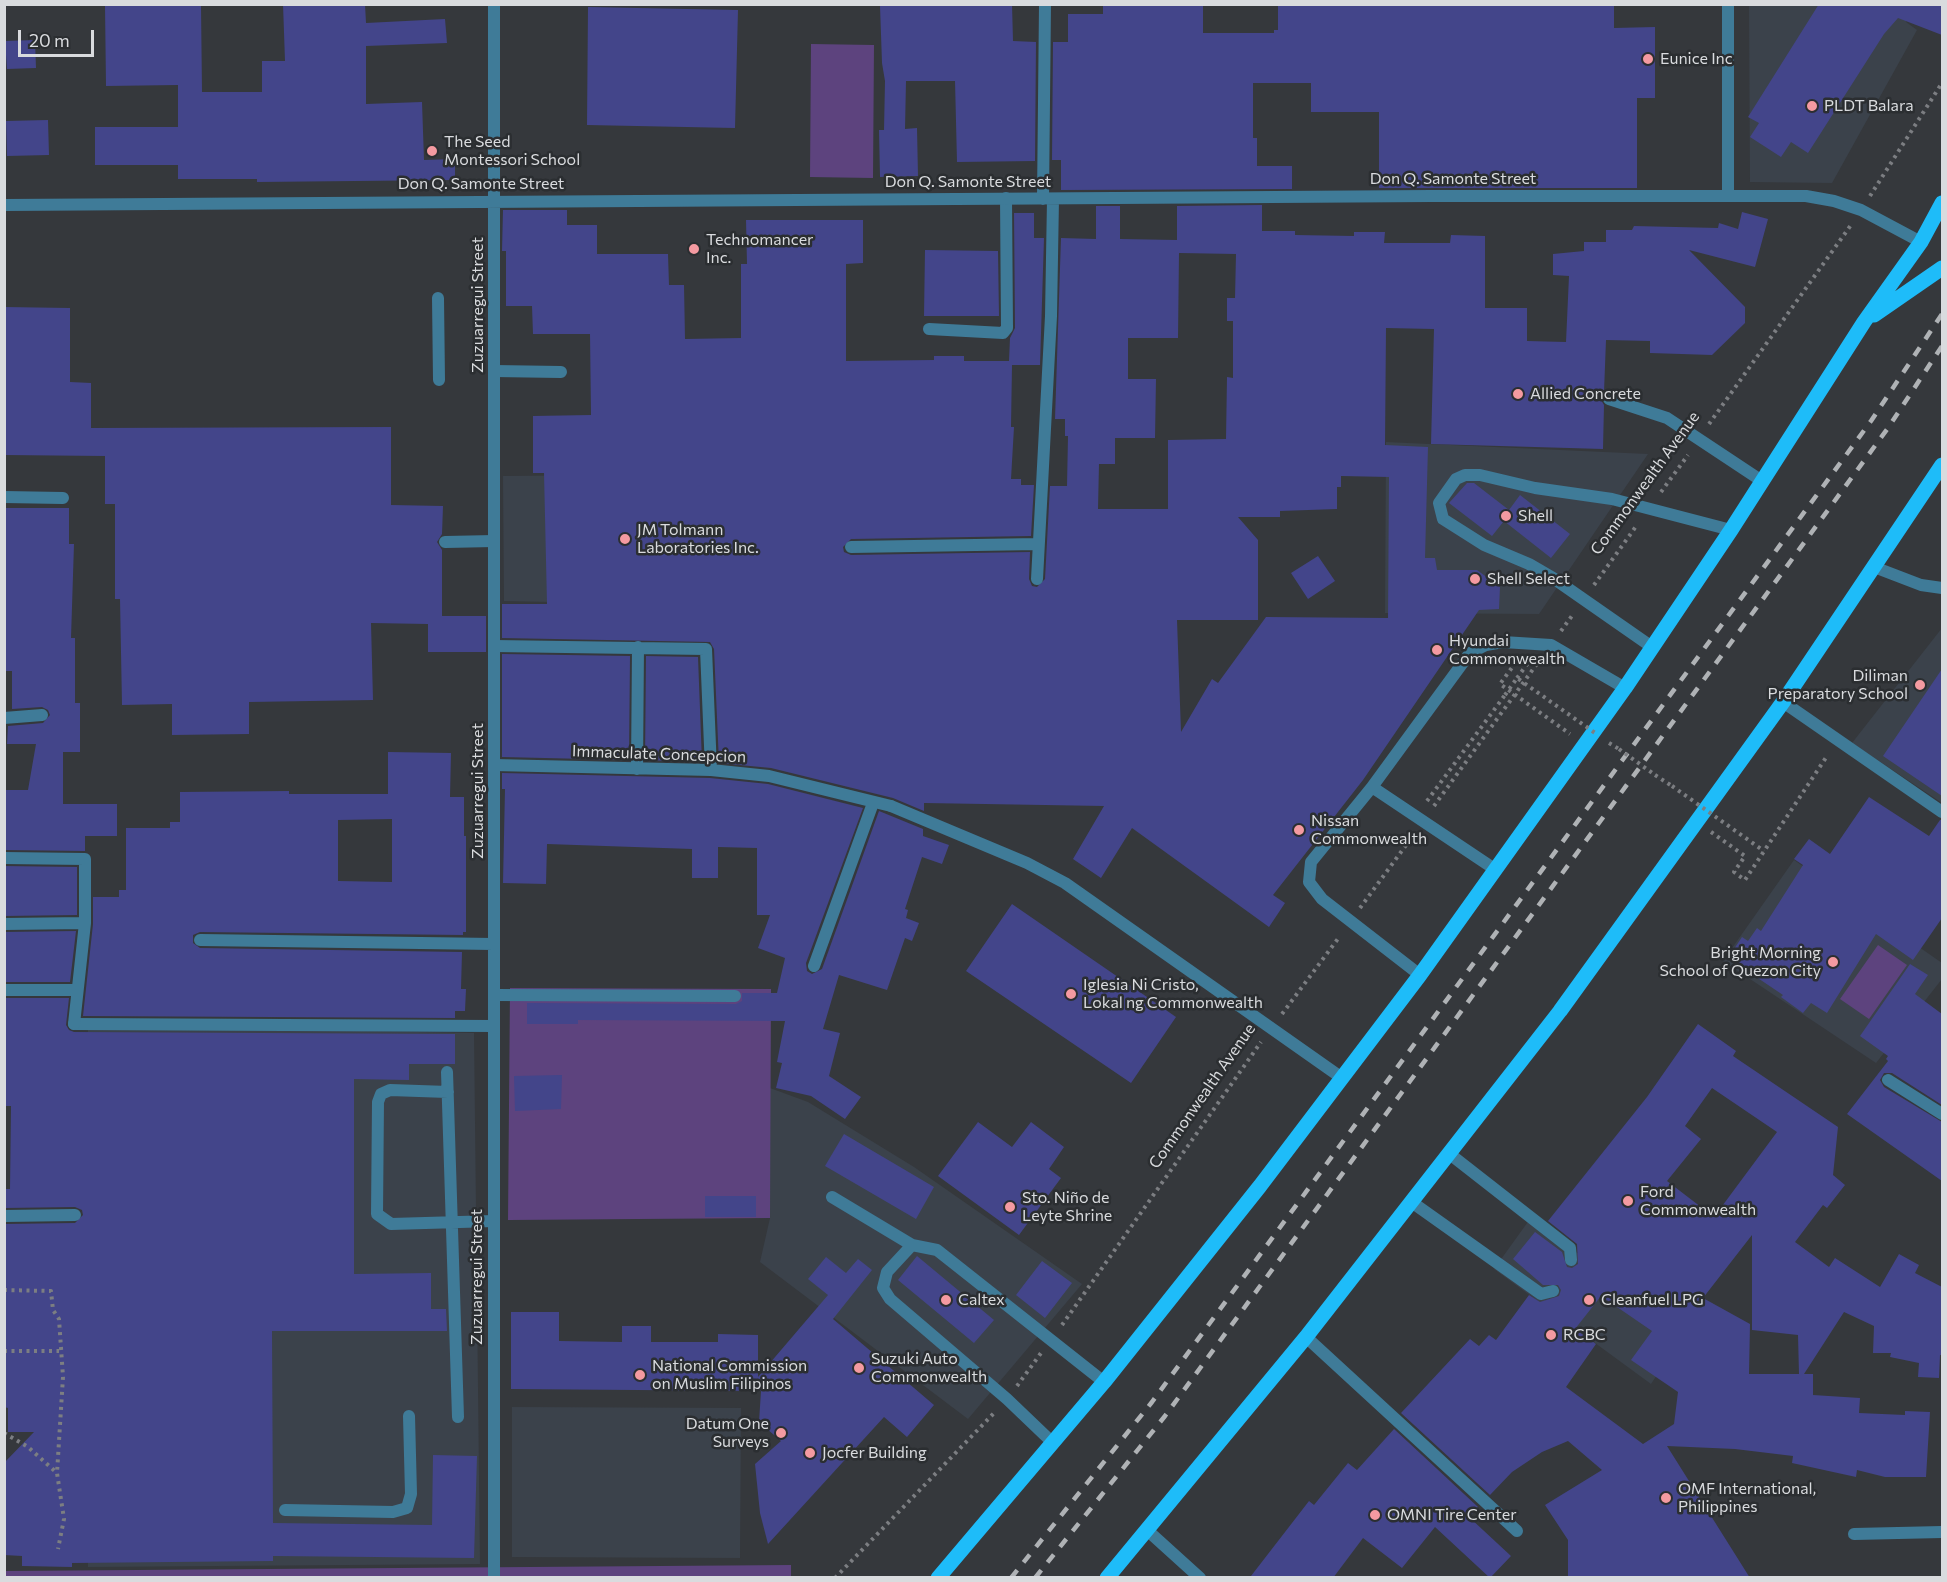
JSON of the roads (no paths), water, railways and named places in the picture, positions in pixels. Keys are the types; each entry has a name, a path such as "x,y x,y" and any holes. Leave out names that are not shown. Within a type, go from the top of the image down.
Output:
{"main road":[{"path":"938,1578 1104,1382 1420,975 1625,688 1731,530 1864,322 1921,242 1942,203"},
{"path":"1864,322 1942,268"},
{"path":"1930,484 1942,456"},
{"path":"1107,1578 1306,1338 1451,1155 1698,822 1783,702 1942,465"}],"street":[{"name":"Zuzuarregui Street","path":"494,4 494,1578"},
{"path":"1037,579 1051,316 1045,4"},
{"path":"1728,4 1728,195"},
{"name":"Don Q. Samonte Street","path":"4,205 1006,198 1806,196 1834,201 1861,210 1921,242"},
{"path":"929,329 1002,333 1007,328 1006,198"},
{"path":"438,298 439,380"},
{"path":"494,371 561,372"},
{"path":"1609,399 1649,410 1699,439 1762,481"},
{"path":"1652,647 1529,564 1484,545 1443,519 1439,503 1456,479 1465,476 1480,476 1535,488 1612,499 1731,530"},
{"path":"4,497 63,498"},
{"path":"445,542 494,541"},
{"path":"851,547 1038,544"},
{"path":"1874,567 1921,585 1942,588"},
{"path":"1420,975 1322,899 1309,882 1311,862 1372,787 1470,653 1486,645 1503,642 1551,645 1625,688"},
{"path":"494,646 706,649 711,770"},
{"path":"638,647 638,769"},
{"path":"1783,702 1942,812"},
{"path":"4,718 42,715"},
{"name":"Immaculate Concepcion","path":"494,765 711,770 769,776 891,806 1027,863 1065,883 1270,1030 1342,1078"},
{"path":"1372,787 1496,870"},
{"path":"814,966 873,803"},
{"path":"4,858 85,859 85,923 74,1024 494,1026"},
{"path":"4,924 85,923"},
{"path":"200,940 494,944"},
{"path":"4,990 77,990"},
{"path":"494,995 735,996"},
{"path":"447,1072 458,1417"},
{"path":"1888,1080 1942,1114"},
{"path":"448,1092 390,1090 381,1094 378,1102 377,1214 391,1224 452,1220 494,1221"},
{"path":"1451,1155 1570,1248 1571,1260"},
{"path":"832,1197 912,1245 937,1250 1104,1382"},
{"path":"1413,1203 1541,1294 1553,1291"},
{"path":"4,1216 75,1215"},
{"path":"912,1245 887,1272 883,1288 890,1299 1007,1399 1053,1443"},
{"path":"1306,1338 1517,1531"},
{"path":"285,1510 393,1512 407,1508 411,1494 410,1416"},
{"path":"1148,1530 1200,1578"},
{"path":"1854,1534 1942,1532"}],"railway":[{"path":"1011,1578 1152,1402 1871,421 1942,314"},
{"path":"1035,1578 1165,1416 1888,428 1942,346"}],"place":[{"name":"Eunice Inc","path":"1648,59"},
{"name":"PLDT Balara","path":"1812,106"},
{"name":"The Seed Montessori School","path":"432,151"},
{"name":"Technomancer Inc.","path":"694,249"},
{"name":"Allied Concrete","path":"1518,394"},
{"name":"Shell","path":"1506,516"},
{"name":"JM Tolmann Laboratories Inc.","path":"625,539"},
{"name":"Shell Select","path":"1475,579"},
{"name":"Hyundai Commonwealth","path":"1437,650"},
{"name":"Diliman Preparatory School","path":"1920,685"},
{"name":"Nissan Commonwealth","path":"1299,830"},
{"name":"Bright Morning School of Quezon City","path":"1833,962"},
{"name":"Iglesia Ni Cristo, Lokal ng Commonwealth","path":"1071,994"},
{"name":"Ford Commonwealth","path":"1628,1201"},
{"name":"Sto. Niño de Leyte Shrine","path":"1010,1207"},
{"name":"Caltex","path":"946,1300"},
{"name":"Cleanfuel LPG","path":"1589,1300"},
{"name":"RCBC","path":"1551,1335"},
{"name":"Suzuki Auto Commonwealth","path":"859,1368"},
{"name":"National Commission on Muslim Filipinos","path":"640,1375"},
{"name":"Datum One Surveys","path":"781,1433"},
{"name":"Jocfer Building","path":"810,1453"},
{"name":"OMF International, Philippines","path":"1666,1498"},
{"name":"OMNI Tire Center","path":"1375,1515"}]}
